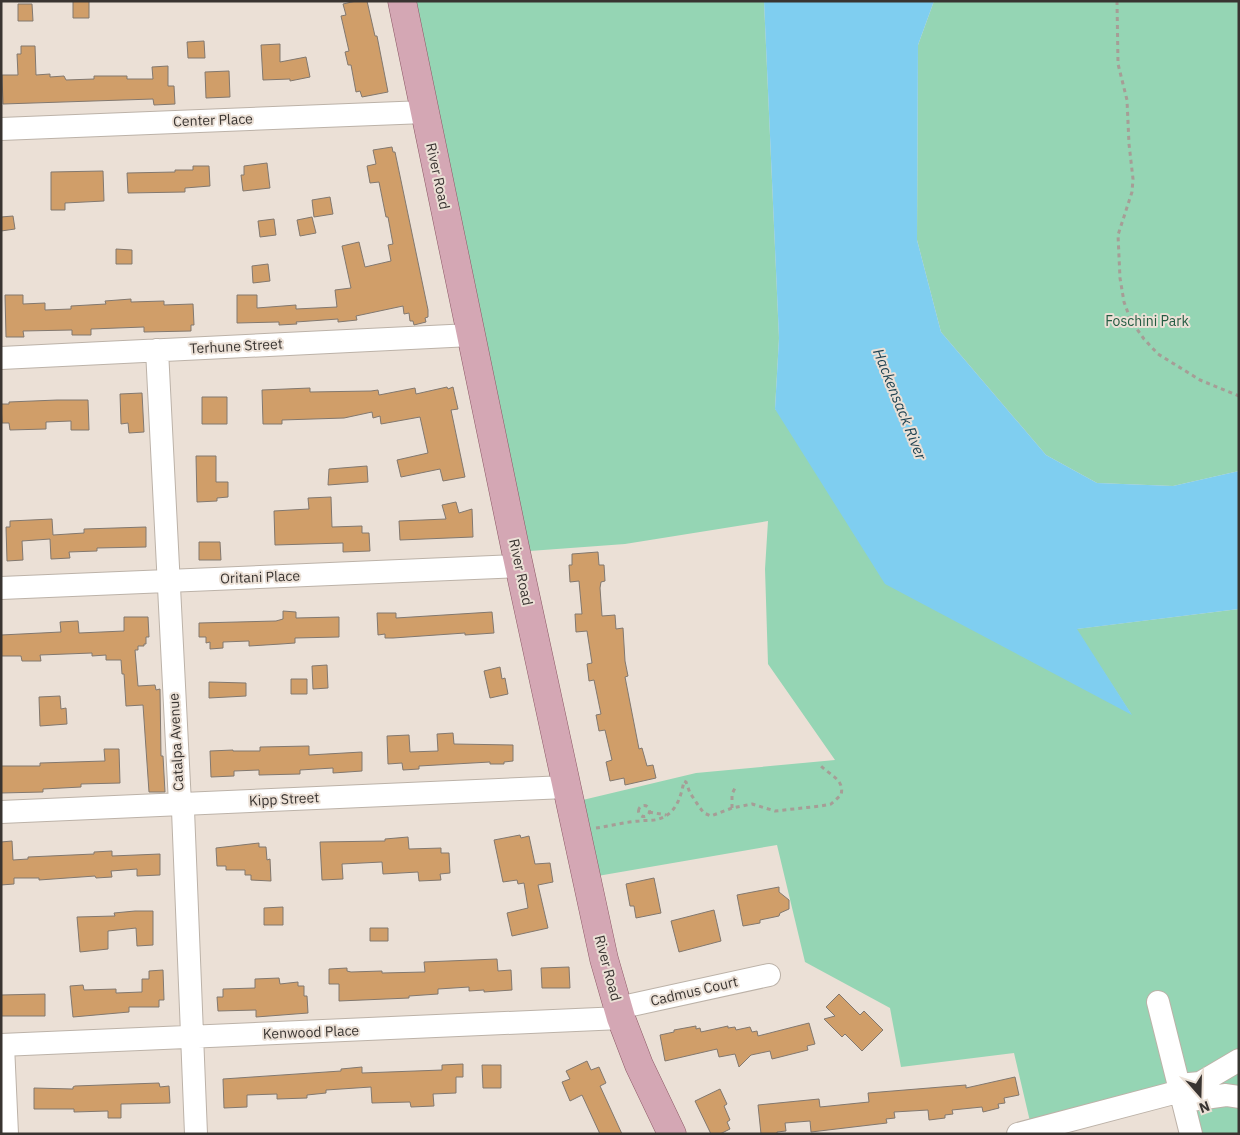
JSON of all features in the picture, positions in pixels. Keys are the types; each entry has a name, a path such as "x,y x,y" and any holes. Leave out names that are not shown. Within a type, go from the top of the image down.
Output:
{"main road":[{"name":"River Road","path":"402,1 519,566 604,959 620,1013 639,1065 672,1134"}],"street":[{"name":"Center Place","path":"1,129 425,112"},
{"name":"Terhune Street","path":"1,358 471,335"},
{"name":"Catalpa Avenue","path":"157,350 180,804 183,810 196,1134"},
{"name":"Oritani Place","path":"1,588 519,566"},
{"name":"Kipp Street","path":"1,812 566,787"},
{"name":"Cadmus Court","path":"620,1013 769,975"},
{"path":"1158,1002 1191,1134"},
{"name":"Kenwood Place","path":"2,1045 192,1037 620,1013"},
{"path":"2,1045 7,1134"},
{"path":"1018,1134 1069,1128 1181,1092 1239,1060"},
{"path":"1181,1092 1226,1094 1239,1097"}],"path":[{"path":"1117,1 1118,64 1127,100 1133,179 1132,192 1118,235 1120,278 1124,302 1131,321 1144,340 1158,354 1200,380 1239,396"},
{"path":"576,832 659,819 674,809 683,791 684,781 700,808 707,815 714,815 732,808 752,804 775,811 784,811 830,804 841,795 841,784 837,778 820,765"},
{"path":"732,808 732,794 736,786"},
{"path":"642,821 639,808 646,806 649,812"},
{"path":"642,816 649,812 666,815"}],"green space":[{"path":"402,1 764,1 779,338 775,409 1131,714 1076,629 1239,609 1239,1134 1191,1134 1181,1091 1032,1130 1014,1053 901,1067 890,1008 805,962 777,845 586,878 570,803 696,773 835,760 768,664 765,569 768,521 625,544 516,552"},
{"name":"Foschini Park","path":"934,1 1239,1 1239,471 1173,486 1097,483 1046,455 941,332 917,240 918,45"}],"water":[{"name":"Hackensack River","path":"764,1 934,1 918,45 917,240 941,332 1046,455 1097,483 1173,486 1239,471 1239,609 1077,629 1132,715 885,584 775,409 779,338"}],"building":[{"path":"73,1 89,1 89,18 73,18"},
{"path":"367,1 375,36 377,36 388,92 362,97 360,91 356,92 351,65 348,65 345,52 349,51 341,16 346,15 343,4"},
{"path":"18,4 32,4 33,21 18,21"},
{"path":"204,41 205,58 188,58 187,42"},
{"path":"280,44 280,62 306,57 310,77 290,81 290,79 263,80 261,45"},
{"path":"21,46 35,46 36,75 64,76 66,80 94,79 94,76 127,76 127,79 153,79 152,67 168,66 168,86 174,86 175,104 154,105 153,99 3,104 2,75 18,75 17,54 21,54"},
{"path":"229,71 230,97 206,98 205,72"},
{"path":"392,147 393,152 395,152 428,310 428,317 425,318 426,322 414,325 413,321 410,321 409,313 404,314 403,306 356,316 357,320 338,322 338,319 279,325 279,322 237,323 237,295 257,295 257,308 296,305 296,309 337,307 335,290 351,288 342,246 359,242 365,267 391,261 388,245 393,244 388,217 386,217 379,182 370,183 367,166 376,164 373,150"},
{"path":"267,163 270,188 243,191 241,175 244,175 244,166"},
{"path":"193,166 209,166 210,186 185,188 185,192 128,193 127,173 175,172 175,170 193,170"},
{"path":"103,171 104,201 65,203 65,210 51,210 51,172"},
{"path":"330,197 333,214 314,217 312,200"},
{"path":"13,216 15,229 1,231 1,217"},
{"path":"312,217 316,233 300,236 297,220"},
{"path":"274,219 276,235 260,237 258,221"},
{"path":"116,249 132,250 132,264 116,264"},
{"path":"268,264 270,281 253,283 252,266"},
{"path":"5,295 23,295 23,304 45,303 45,310 71,309 71,306 106,304 105,301 131,299 131,302 164,301 164,305 193,304 194,325 191,325 191,331 144,332 144,327 91,329 91,335 72,335 72,330 23,331 24,337 6,337"},
{"path":"447,387 448,389 453,387 458,409 451,410 465,477 443,481 440,469 401,477 397,460 428,453 420,417 381,424 380,416 373,418 372,412 344,418 282,420 282,424 263,424 262,390 310,388 310,392 378,390 379,395 415,388 416,394"},
{"path":"142,393 144,432 129,433 128,423 121,424 120,394"},
{"path":"202,397 227,397 227,424 202,424"},
{"path":"88,400 89,430 71,430 71,421 46,422 46,429 10,430 9,423 2,423 1,404"},
{"path":"196,456 216,456 216,482 228,482 228,497 217,498 217,501 197,502"},
{"path":"367,466 368,482 328,485 329,469"},
{"path":"331,497 332,527 362,526 362,533 369,533 370,551 343,552 343,543 275,545 274,511 309,509 308,498"},
{"path":"456,502 459,513 472,509 473,537 400,540 399,521 446,519 442,505"},
{"path":"52,519 53,535 84,533 84,529 146,527 146,547 97,548 97,551 69,552 70,558 51,559 50,539 22,541 23,560 7,561 6,527 10,527 10,521"},
{"path":"199,542 220,542 221,560 199,560"},
{"path":"598,552 599,565 604,565 605,581 601,582 600,588 602,616 615,615 616,629 623,628 628,676 625,677 639,749 642,748 647,766 653,765 656,778 625,785 624,778 610,781 606,762 612,760 605,730 599,731 596,715 601,714 594,680 589,681 587,664 592,663 587,631 576,632 575,614 582,614 579,581 570,582 569,565 572,565 572,554"},
{"path":"283,611 296,612 296,618 339,617 339,637 295,638 295,643 249,646 249,641 223,642 223,648 210,649 210,642 206,643 206,637 199,637 199,623 276,621 283,619"},
{"path":"492,612 494,633 393,638 385,638 385,634 378,635 377,613 396,613 396,618"},
{"path":"124,617 148,617 149,637 146,637 146,644 144,646 138,646 138,650 135,650 138,686 155,685 156,690 160,689 161,756 163,756 165,792 149,792 143,705 126,706 121,660 106,660 106,655 92,656 92,653 40,655 41,661 22,661 21,656 1,656 1,635 61,632 60,622 78,621 79,633 124,631"},
{"path":"327,665 328,688 313,689 312,666"},
{"path":"500,667 502,679 505,678 508,694 490,698 484,671"},
{"path":"291,679 307,679 307,694 291,694"},
{"path":"209,682 246,683 246,696 209,698"},
{"path":"60,696 61,709 66,708 67,724 40,726 39,697"},
{"path":"453,733 454,744 513,745 513,761 504,762 504,764 490,764 490,762 419,766 419,769 403,770 402,763 388,764 387,736 409,735 410,752 438,751 437,734"},
{"path":"309,746 309,755 362,752 362,771 333,773 333,768 300,770 300,774 259,775 259,770 234,771 234,776 211,777 210,751 260,751 260,747"},
{"path":"104,749 119,749 120,783 81,784 81,787 43,789 43,792 1,793 1,766 40,766 40,763 105,761"},
{"path":"520,835 521,838 529,836 535,864 550,863 553,882 538,885 548,928 512,936 507,913 528,908 524,883 518,884 517,880 503,882 494,840"},
{"path":"408,837 409,849 441,848 441,853 449,853 450,873 440,874 441,880 419,881 418,872 383,874 382,862 342,864 343,879 322,880 320,842 385,841 385,839"},
{"path":"12,841 13,860 28,859 28,857 94,854 94,852 112,851 112,856 160,854 160,875 137,876 137,869 111,871 112,877 96,878 95,876 39,880 39,878 14,878 14,884 1,885 1,842"},
{"path":"259,843 259,847 266,847 267,860 270,859 271,881 251,880 251,875 245,875 245,870 226,870 226,866 217,866 216,848"},
{"path":"654,878 661,913 636,918 634,906 630,906 626,884"},
{"path":"779,887 779,892 789,900 789,909 780,913 779,916 760,920 760,923 743,926 737,895"},
{"path":"283,907 283,925 264,925 264,908"},
{"path":"714,910 721,941 679,952 671,921"},
{"path":"153,911 153,945 137,946 136,928 108,931 108,949 80,952 77,917 115,916 114,913"},
{"path":"370,928 388,928 388,941 370,941"},
{"path":"497,959 498,971 511,970 512,990 469,991 469,987 438,989 438,994 409,996 409,998 339,1001 339,984 329,984 329,969 347,968 347,971 351,972 382,971 382,973 425,972 424,962"},
{"path":"569,967 570,988 542,988 541,968"},
{"path":"163,970 164,1000 159,1000 159,1007 129,1007 129,1012 73,1017 70,986 83,985 84,990 116,989 116,993 142,992 142,979 149,979 149,971"},
{"path":"279,978 280,984 298,982 298,986 304,986 304,996 307,996 308,1013 256,1017 256,1010 218,1011 217,997 223,997 223,989 255,988 255,979"},
{"path":"45,994 45,1016 1,1016 1,995"},
{"path":"839,994 860,1015 864,1011 883,1030 862,1051 845,1034 842,1037 824,1019 835,1016 826,1007"},
{"path":"809,1023 815,1044 807,1046 808,1050 772,1059 770,1051 751,1055 739,1067 735,1054 719,1057 717,1049 665,1061 660,1035 696,1026 696,1029 700,1028 701,1032 728,1026 728,1028 735,1027 736,1030 750,1027 752,1032 757,1031 758,1036"},
{"path":"587,1061 591,1070 599,1067 606,1083 600,1086 622,1134 600,1134 582,1095 570,1101 562,1082 570,1079 566,1071"},
{"path":"463,1064 463,1077 456,1077 456,1093 433,1094 434,1106 411,1107 410,1102 372,1103 371,1087 326,1090 326,1093 307,1095 307,1098 277,1099 277,1094 247,1095 247,1107 224,1108 223,1079 341,1071 341,1069 362,1067 362,1073 442,1070 442,1065"},
{"path":"482,1065 501,1065 501,1088 483,1088"},
{"path":"1015,1077 1019,1095 1004,1098 1005,1103 998,1104 999,1108 983,1112 982,1107 952,1110 953,1114 945,1115 945,1118 929,1120 928,1110 894,1112 895,1118 886,1119 887,1123 811,1132 810,1121 785,1123 786,1131 777,1132 777,1134 761,1134 758,1105 819,1099 820,1107 869,1102 868,1093 966,1085 966,1088"},
{"path":"159,1083 160,1087 169,1086 170,1103 121,1104 121,1118 108,1118 108,1111 74,1112 74,1109 34,1109 34,1088 73,1089 75,1086"},
{"path":"720,1089 727,1104 724,1106 730,1120 727,1122 730,1129 720,1134 711,1134 695,1101"}]}
